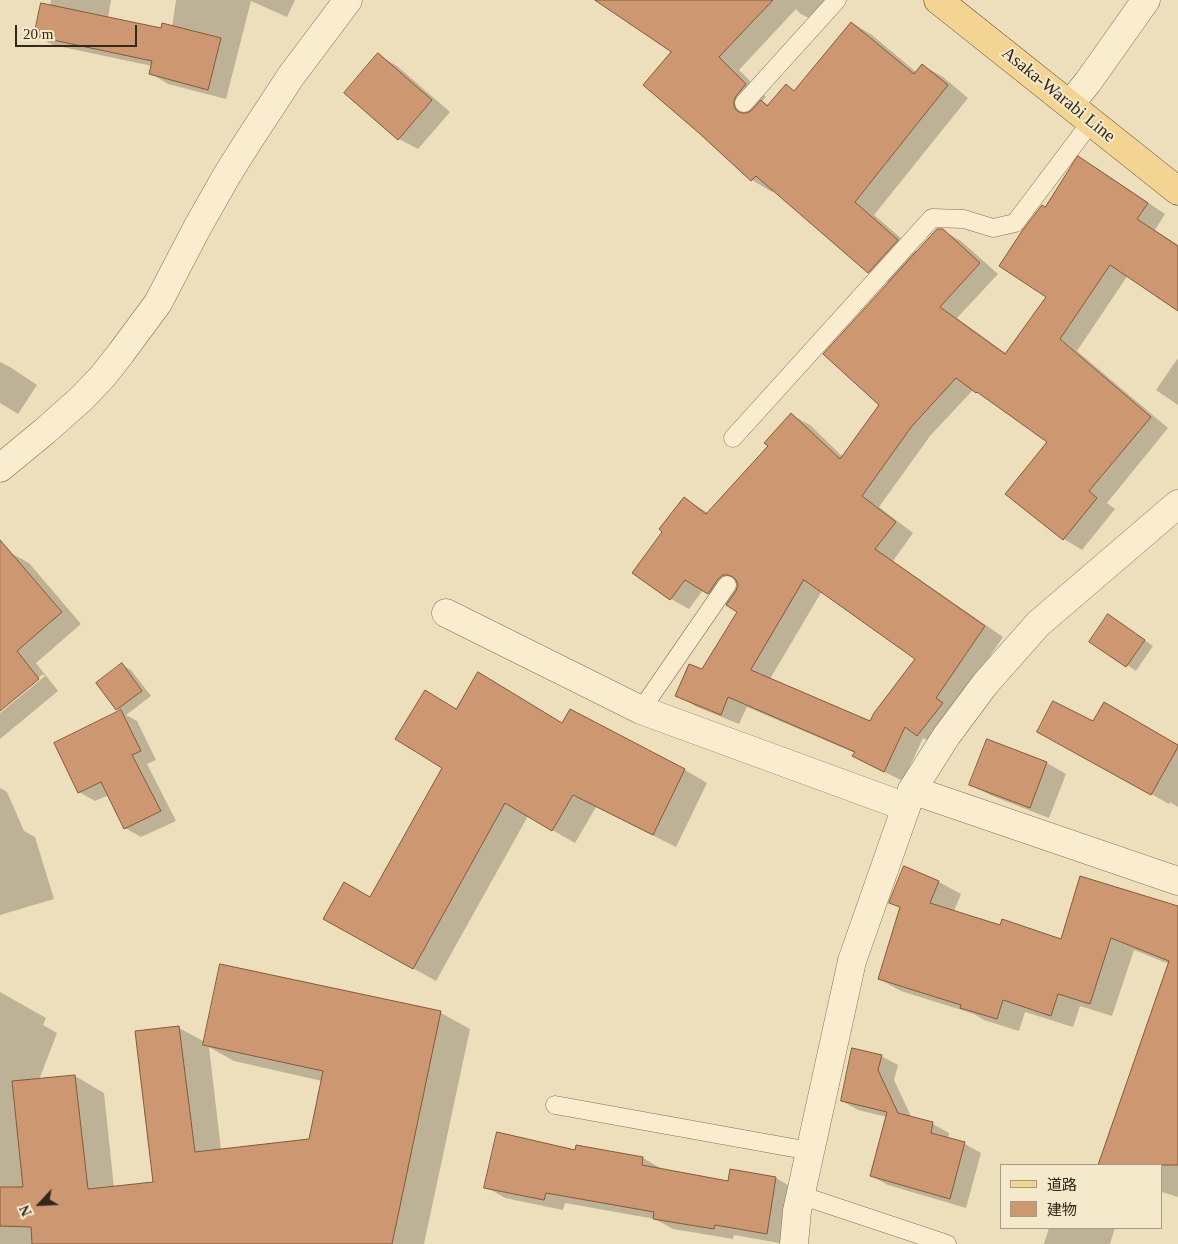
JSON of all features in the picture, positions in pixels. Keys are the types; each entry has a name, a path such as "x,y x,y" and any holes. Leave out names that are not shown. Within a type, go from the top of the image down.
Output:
{"main road":[{"name":"Asaka-Warabi Line","path":"938,0 1178,191"}],"street":[{"path":"0,468 82,398 122,353 158,303 197,228 249,140 291,76 348,0"},
{"path":"1070,104 1088,82 1146,0"},
{"path":"794,1244 800,1195 852,961 909,798 948,735 985,684 1038,624 1178,504"},
{"path":"446,613 641,710 909,798 1178,881"}],"lane":[{"path":"744,103 837,0"},
{"path":"733,438 932,218 964,219 993,228 1016,223 1091,122"},
{"path":"641,710 726,585"},
{"path":"555,1105 810,1151"},
{"path":"800,1195 947,1244"}],"building":[{"path":"595,0 773,0 719,57 746,84 734,101 737,111 742,113 752,110 761,100 767,106 786,84 794,91 851,22 914,74 922,64 948,85 855,202 898,240 868,273 756,176 751,181 643,85 671,52"},
{"path":"41,3 161,28 162,23 221,38 208,90 149,74 152,61 34,36"},
{"path":"378,53 432,100 398,140 344,93"},
{"path":"1078,156 1148,203 1137,219 1178,246 1178,311 1110,265 1060,339 1151,417 1089,491 1097,498 1063,540 1005,494 1047,442 956,378 912,426 862,496 896,522 875,549 985,626 936,698 943,703 917,736 905,727 884,772 852,756 855,752 728,697 721,715 675,696 689,664 702,669 737,612 726,605 738,585 733,577 723,575 708,594 685,580 670,600 632,573 662,532 659,529 684,497 706,514 768,446 764,443 791,413 840,459 879,405 823,354 937,229 943,229 980,263 940,307 1005,354 1046,297 999,266 1042,205 1045,207","holes":["804,580 915,659 870,721 751,670"]},
{"path":"0,540 62,612 17,651 39,679 0,711"},
{"path":"1108,614 1145,640 1126,667 1089,642"},
{"path":"122,663 142,691 116,710 96,683"},
{"path":"478,672 562,723 570,709 685,769 653,835 573,795 552,831 505,803 413,969 323,919 344,882 370,897 442,768 395,739 425,690 456,709"},
{"path":"1053,701 1093,721 1104,702 1178,745 1151,795 1037,732"},
{"path":"121,710 141,751 132,755 161,811 124,829 101,782 78,793 54,743"},
{"path":"987,739 1047,762 1030,808 969,785"},
{"path":"904,866 939,881 930,903 1000,925 1002,919 1061,939 1080,876 1178,906 1178,1165 1098,1164 1169,961 1111,938 1090,1004 1058,994 1051,1016 1003,1000 997,1019 960,1008 961,1005 878,979 900,907 889,903"},
{"path":"220,964 441,1011 392,1244 32,1244 31,1227 0,1226 0,1187 23,1187 12,1081 75,1075 88,1189 153,1182 135,1031 179,1026 195,1152 309,1139 323,1071 203,1045"},
{"path":"852,1048 882,1055 878,1070 898,1113 933,1122 931,1133 965,1142 950,1199 870,1176 887,1112 841,1101"},
{"path":"497,1132 575,1150 576,1145 643,1157 642,1165 728,1181 730,1169 776,1177 767,1234 715,1225 714,1229 653,1219 654,1212 546,1193 544,1200 484,1188"}]}
